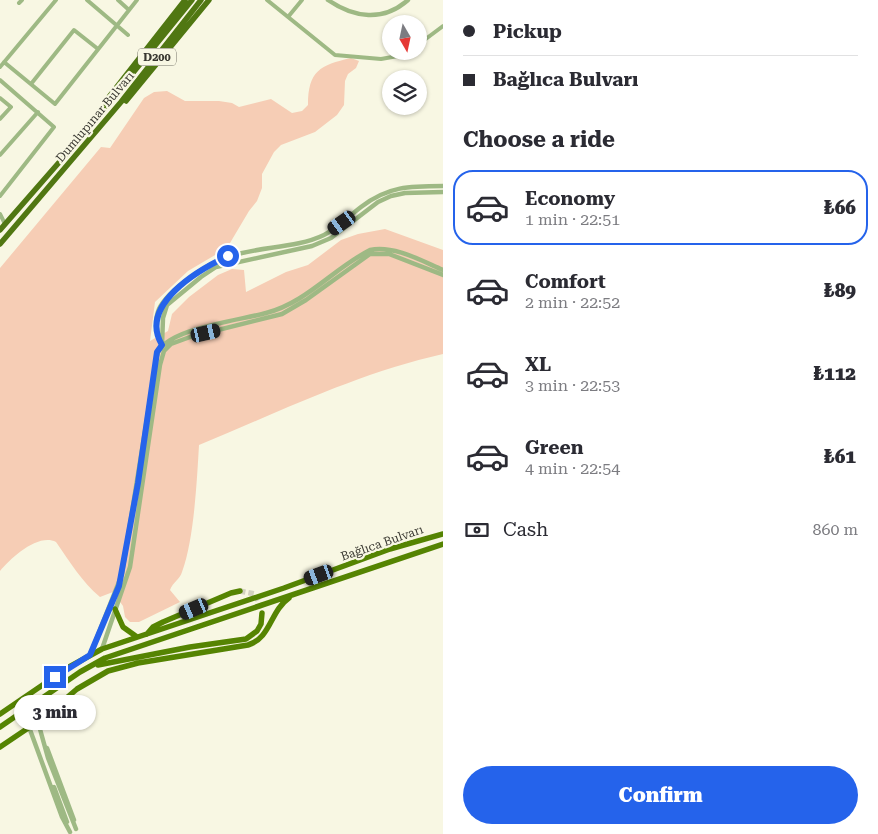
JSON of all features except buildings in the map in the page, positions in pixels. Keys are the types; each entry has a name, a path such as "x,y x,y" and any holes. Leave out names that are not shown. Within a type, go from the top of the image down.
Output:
{"highway":[{"path":"105,107 109,97 134,63 185,0"},
{"name":"Dumlupınar Bulvarı","path":"0,230 105,107 192,0"},
{"name":"Dumlupınar Bulvarı","path":"0,244 112,113 201,0"},
{"path":"112,113 131,96 209,0"}],"main road":[{"name":"Bağlıca Bulvarı","path":"0,714 102,649 284,588 390,549 443,534"},
{"name":"Bağlıca Bulvarı","path":"0,727 91,666 123,651 325,586 365,569 443,544"},
{"path":"147,634 163,622 231,593 240,591"},
{"path":"0,747 38,722 85,684 108,671 122,666 253,644 262,637 280,607 295,595"},
{"path":"115,609 123,627 138,637"},
{"path":"91,666 137,656 246,639 257,632 262,613"},
{"path":"122,666 137,656"}],"street":[{"path":"0,67 56,0"},
{"path":"87,0 128,35"},
{"path":"118,0 129,10"},
{"path":"4,62 55,104 137,0"},
{"path":"267,0 335,56 382,59"},
{"path":"288,17 302,0"},
{"path":"328,0 350,13 367,16 392,12 408,0"},
{"path":"428,37 443,26"},
{"path":"31,84 74,30 98,49"},
{"path":"0,80 54,127 0,196"},
{"path":"0,98 11,106 0,119"},
{"path":"0,155 38,112"},
{"path":"164,352 158,339 157,316 164,301 213,263 228,256 309,240 325,234 374,197 387,191 410,185 443,186"},
{"path":"162,345 163,318 167,305 201,276 216,268 318,244 331,238 378,202 391,196 405,193 443,192"},
{"path":"0,214 5,224"},
{"path":"90,655 122,574 157,352 162,345 170,338 186,332 282,308 370,250 382,248 398,252 443,270"},
{"path":"102,649 130,567 160,365 164,352 171,344 190,336 282,314 306,300 370,254 389,254 443,276"},
{"path":"38,722 69,831"},
{"path":"30,727 39,754 76,829"},
{"path":"46,747 46,759 58,791"},
{"path":"39,754 46,759"}],"shaded area":[{"path":"351,58 359,61 356,68 348,74 345,81 344,105 337,115 315,132 281,145 274,152 262,174 262,188 257,201 227,248 188,271 155,302 150,341 168,331 172,314 189,297 218,275 232,269 244,270 246,292 286,272 308,265 341,240 358,234 385,229 443,250 443,354 411,362 350,382 199,445 194,510 186,559 181,574 170,590 180,602 139,622 130,622 125,617 123,606 113,592 100,597 82,578 56,542 49,540 41,541 25,548 0,571 0,268 101,147 110,148 144,98 154,92 167,91 185,101 219,101 232,103 239,107 271,99 292,113 302,111 308,105 310,84 318,71 331,64"}],"tunnel":[{"path":"240,591 255,594 262,608"}],"route":[{"path":"55,677 90,655 119,586 138,483 157,352 162,345 158,339 157,327 159,308 164,301 198,273 228,256"}]}
